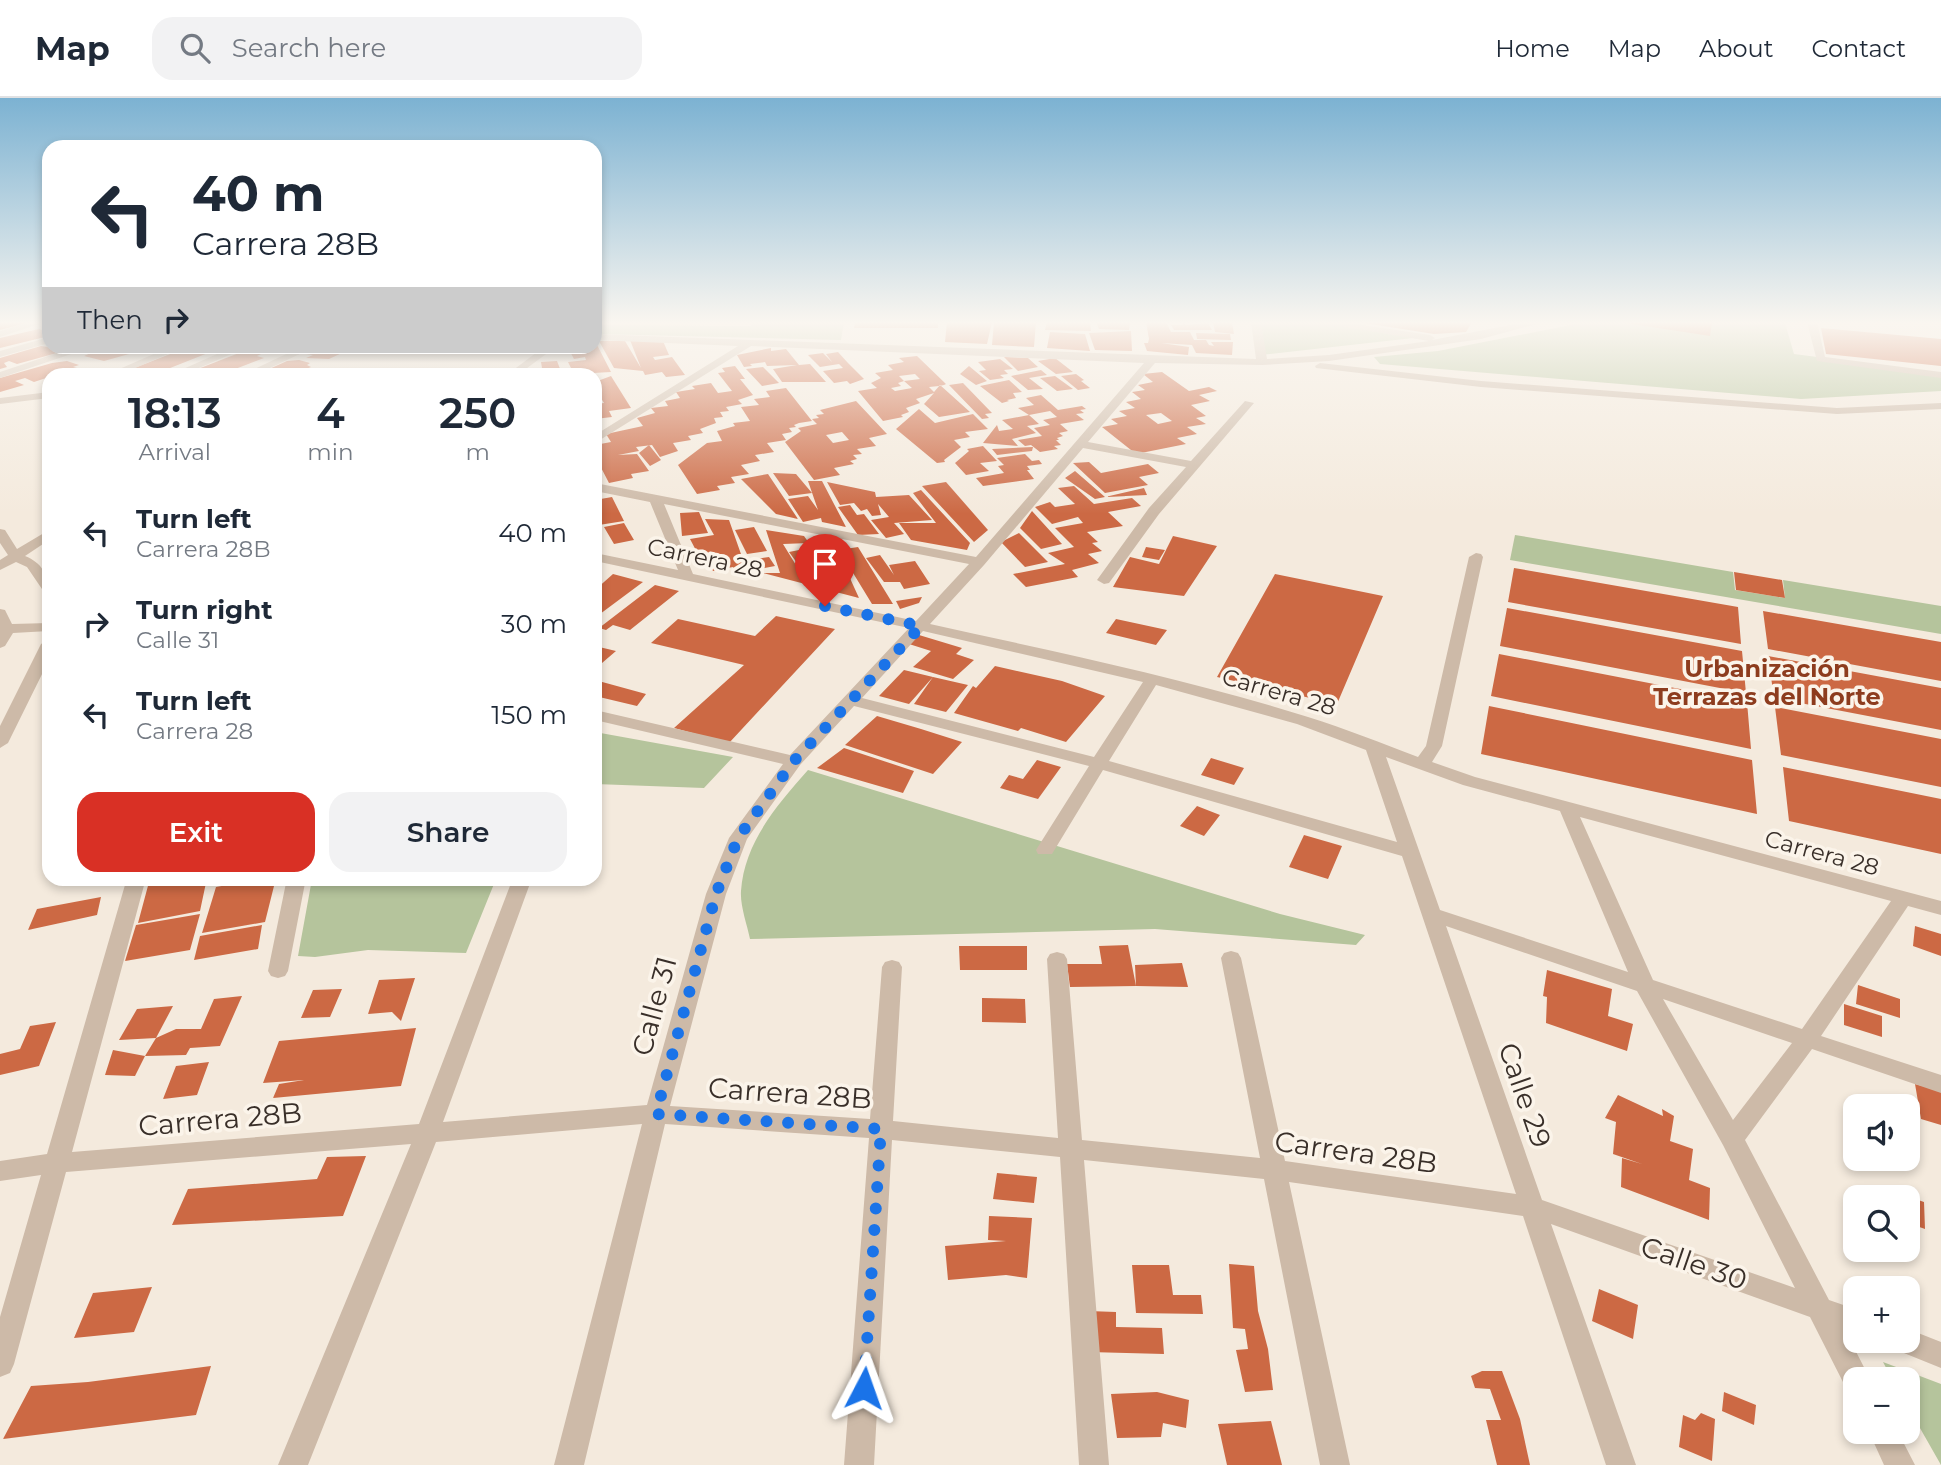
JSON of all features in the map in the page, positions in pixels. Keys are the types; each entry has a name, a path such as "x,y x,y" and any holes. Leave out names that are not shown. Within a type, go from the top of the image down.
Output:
{"street":[{"path":"602,436 681,386"},
{"name":"Calle 31","path":"569,1465 656,1114 716,894 738,838 794,761 979,562 1130,386"},
{"path":"1505,386 1837,411 1941,406"},
{"path":"0,401 42,396"},
{"path":"1104,580 1192,465 1249,403"},
{"path":"1081,444 1192,465"},
{"path":"602,488 979,562"},
{"path":"656,500 688,578"},
{"path":"0,533 16,557 32,564 42,579"},
{"path":"0,566 42,539"},
{"path":"1422,763 1434,746 1476,557"},
{"name":"Carrera 28","path":"602,560 921,626 1152,679 1303,721 1373,744 1469,781 1941,908"},
{"path":"0,613 2,634 42,628"},
{"path":"0,743 42,658"},
{"path":"1045,850 1152,679"},
{"path":"852,700 1100,764 1410,852"},
{"path":"602,717 794,761"},
{"name":"Calle 29","path":"1373,744 1620,1465"},
{"path":"1568,809 1644,984 1731,1139 1850,1367"},
{"path":"0,1364 135,886"},
{"path":"278,971 294,886"},
{"path":"293,1465 428,1132 520,886"},
{"path":"1731,1139 1808,1038 1903,898"},
{"path":"1432,914 1941,1084"},
{"path":"1231,958 1335,1465"},
{"path":"1057,959 1094,1465"},
{"path":"859,1465 892,967"},
{"name":"Carrera 28B","path":"0,1171 57,1163 656,1114 881,1129 1071,1147 1275,1170 1532,1207"},
{"name":"Calle 30","path":"1532,1207 1843,1317"},
{"path":"1920,1346 1941,1355"},
{"path":"1889,1444 1900,1465"}],"green space":[{"path":"1642,386 1941,386 1941,391 1801,399"},
{"path":"1515,535 1733,572 1735,590 1785,598 1783,580 1941,606 1941,634 1510,560"},
{"path":"602,733 733,757 704,788 602,784"},
{"path":"808,770 1280,914 1365,935 1356,945 1155,929 750,939 741,897 743,873 748,857 774,811"},
{"path":"311,886 493,886 466,953 368,950 315,957 298,956"},
{"path":"1920,1376 1941,1384 1941,1465 1920,1428"}],"building":[{"path":"0,386 21,386 0,392"},
{"path":"602,386 617,386 631,408 609,411 612,417 602,418"},
{"path":"692,386 713,386 718,393 732,391 728,386 746,386 753,395 738,400 742,404 726,407 729,411 720,412 723,417 714,418 716,423 700,429 703,433 688,436 691,440 673,443 678,451 660,457 652,445 636,447 639,451 618,455 637,454 649,471 631,474 633,478 609,483 602,470 602,444 611,442 606,434 643,426 637,418 655,413 651,408 668,406 665,401 680,398 676,392 695,389"},
{"path":"874,386 901,386 891,388 895,391 912,388 909,386 942,386 970,412 939,417 924,404 934,393 916,399 920,403 906,408 909,412 901,415 903,417 883,421 858,391 877,388"},
{"path":"950,386 966,386 992,413 985,414 989,418 982,419"},
{"path":"980,386 1015,386 1022,392 1013,393 1016,398 1002,403"},
{"path":"1023,386 1039,386 1043,389 1028,390"},
{"path":"1050,386 1069,386 1073,389 1057,391"},
{"path":"1073,386 1090,388 1078,390"},
{"path":"1139,386 1182,386 1189,391 1209,387 1217,391 1199,395 1210,401 1191,405 1206,416 1196,418 1206,424 1187,427 1197,434 1177,438 1186,444 1136,454 1102,427 1118,424 1111,419 1127,416 1119,411 1135,408 1126,402 1141,399 1132,392 1145,390","holes":["1161,413 1172,421 1158,424 1146,415"]},
{"path":"786,388 812,421 789,428 792,432 782,434 786,440 767,443 774,452 755,455 760,461 741,465 749,474 731,477 735,483 717,486 720,490 697,494 678,465 707,443 722,441 717,431 735,426 733,423 750,421 741,407 759,405 754,399 770,397 766,391"},
{"path":"1041,395 1058,410 1082,406 1086,409 1080,410 1084,413 1076,414 1084,420 1060,424 1068,431 1059,433 1063,436 1056,440 1061,445 1054,446 1058,449 1040,452 1018,440 1042,436 1034,428 1050,425 1043,420 1057,417 1050,411 1029,415 1018,408 1034,405 1026,398"},
{"path":"856,401 887,434 869,438 876,446 857,449 862,454 853,455 857,459 850,461 854,464 834,468 840,475 814,480 785,442 801,431 798,428 817,424 812,419 819,418 816,415 824,414 820,410","holes":["842,432 849,440 833,443 826,435"]},
{"path":"919,409 935,423 973,414 988,429 965,432 970,437 954,440 961,447 944,460 945,462 937,463 896,429"},
{"path":"1029,415 1039,424 1027,426 1036,433 1012,439 1018,446 983,443 997,425 999,431 1013,429 1002,420"},
{"path":"649,445 661,460 650,466 639,453"},
{"path":"983,446 997,461 980,463 989,471 966,475 955,463 969,451 967,449"},
{"path":"1033,447 1032,451 997,455 992,449"},
{"path":"1025,454 1032,461 1039,460 1042,464 1027,466 1034,479 983,486 976,478 1004,473 998,466 1004,465 997,458"},
{"path":"1089,462 1101,473 1148,464 1159,473 1139,477 1148,485 1105,493 1073,463"},
{"path":"1075,471 1105,497 1095,499 1065,478"},
{"path":"773,473 796,474 812,493 789,496"},
{"path":"768,474 798,519 776,514 741,479"},
{"path":"808,481 822,481 846,527 822,522 821,518 803,522 788,499 808,496 818,510"},
{"path":"827,482 875,492 876,497 909,495 932,520 894,523 904,534 886,538 871,520 889,517 878,504 881,515 872,516 867,509 861,511 854,503 840,505"},
{"path":"946,482 988,530 974,542 922,486"},
{"path":"1074,486 1094,504 1132,498 1141,506 1108,512 1123,526 1087,532 1098,542 1092,543 1102,551 1088,554 1099,563 1072,570 1078,577 1026,587 1013,574 1065,564 1048,553 1074,547 1055,528 1083,523 1078,517 1052,524 1035,507 1050,502 1055,507 1075,504 1058,488"},
{"path":"1144,488 1147,495 1105,497"},
{"path":"921,490 970,543 967,550 911,540 899,523 936,523 913,493"},
{"path":"612,497 624,521 602,525 602,499"},
{"path":"850,505 857,515 864,514 879,534 858,535 838,507"},
{"path":"1032,511 1062,544 1041,549 1020,528"},
{"path":"699,512 708,533 682,536 680,513"},
{"path":"705,519 729,520 748,574 736,572 733,567 713,571 706,557 700,558 690,539 714,535"},
{"path":"624,523 634,540 614,544 604,527"},
{"path":"754,527 767,551 747,554 735,530"},
{"path":"766,530 804,536 809,543 783,544 799,570 827,567 813,538 833,541 859,598 763,573 780,573"},
{"path":"1019,533 1048,562 1025,567 1001,542"},
{"path":"1173,536 1217,546 1184,596 1113,587 1130,557 1159,564"},
{"path":"858,547 893,604 872,604 839,550"},
{"path":"1146,547 1165,550 1159,560 1142,557"},
{"path":"809,548 821,563 800,567 789,552"},
{"path":"880,555 894,575 889,565 915,561 930,584 904,589 900,582 884,582 866,558"},
{"path":"769,557 775,566 754,570 748,560"},
{"path":"1514,568 1738,607 1741,644 1508,602"},
{"path":"1734,572 1782,580 1785,598 1736,590"},
{"path":"613,574 643,582 602,613 602,584"},
{"path":"1275,574 1383,596 1337,704 1217,677"},
{"path":"655,585 679,591 630,630 613,625 606,630 602,629 602,626"},
{"path":"922,597 919,603 900,609 896,601"},
{"path":"1507,608 1742,651 1746,693 1500,646"},
{"path":"1763,611 1941,642 1941,681 1768,649"},
{"path":"776,616 835,629 729,743 674,728 744,665 651,643 678,619 755,636"},
{"path":"1116,619 1167,630 1156,645 1106,633"},
{"path":"919,635 962,648 956,654 974,660 953,679 913,667 931,651 909,644"},
{"path":"602,648 616,651 602,663"},
{"path":"1499,654 1747,702 1751,749 1491,696"},
{"path":"1768,656 1941,688 1941,730 1774,698"},
{"path":"995,666 1062,681 1105,696 1066,742 1021,728 1018,731 954,713 973,686 976,688"},
{"path":"904,670 933,677 909,704 879,696"},
{"path":"933,677 968,685 946,712 914,704"},
{"path":"602,682 646,694 637,706 602,698"},
{"path":"1489,706 1752,760 1757,814 1481,754"},
{"path":"1775,707 1941,739 1941,787 1781,755"},
{"path":"877,716 962,742 933,774 845,745"},
{"path":"844,748 914,771 903,793 817,768"},
{"path":"1211,758 1244,768 1234,785 1201,775"},
{"path":"1037,760 1061,767 1038,799 1000,788 1009,775 1023,779"},
{"path":"1783,767 1941,799 1941,854 1789,821"},
{"path":"1197,806 1220,815 1204,836 1180,826"},
{"path":"1304,835 1342,846 1328,879 1289,867"},
{"path":"148,886 205,886 200,911 138,923"},
{"path":"274,886 265,922 202,933 216,887"},
{"path":"101,897 97,915 28,930 37,909"},
{"path":"200,914 190,950 125,961 136,925"},
{"path":"262,925 258,949 194,960 200,936"},
{"path":"1915,926 1941,934 1941,956 1913,946"},
{"path":"1128,945 1136,986 1070,987 1067,964 1102,964 1099,946"},
{"path":"959,946 1027,946 1027,970 960,970"},
{"path":"1182,963 1188,987 1136,986 1135,965"},
{"path":"1547,970 1612,989 1608,1016 1633,1024 1627,1051 1546,1023 1547,997 1543,996"},
{"path":"415,978 401,1021 392,1012 368,1014 379,980"},
{"path":"1858,985 1900,999 1900,1018 1856,1004"},
{"path":"342,989 330,1017 301,1018 313,990"},
{"path":"242,996 220,1046 190,1048 186,1055 145,1056 156,1038 176,1029 201,1029 214,999"},
{"path":"982,998 1025,999 1026,1023 982,1022"},
{"path":"1844,1004 1882,1016 1882,1037 1844,1025"},
{"path":"173,1006 156,1038 119,1040 137,1009"},
{"path":"56,1022 39,1066 0,1075 0,1054 20,1049 30,1026"},
{"path":"416,1028 401,1086 273,1098 279,1084 304,1080 263,1083 279,1041"},
{"path":"113,1050 145,1056 135,1076 105,1075"},
{"path":"209,1062 197,1095 163,1099 176,1066"},
{"path":"1915,1084 1941,1091 1941,1125 1921,1119 1920,1094 1917,1094"},
{"path":"1618,1095 1663,1116 1662,1109 1674,1116 1670,1141 1693,1149 1689,1180 1710,1188 1709,1220 1621,1187 1622,1158 1642,1164 1613,1154 1616,1122 1605,1118"},
{"path":"366,1156 343,1216 172,1225 188,1189 317,1179 327,1157"},
{"path":"997,1173 1037,1177 1034,1203 993,1199"},
{"path":"1920,1201 1924,1202 1925,1229 1920,1227"},
{"path":"989,1216 1032,1218 1027,1278 1006,1275 948,1280 945,1246 1006,1241 988,1240"},
{"path":"1229,1264 1254,1266 1258,1311 1268,1349 1273,1390 1245,1392 1236,1350 1248,1349 1245,1329 1233,1328"},
{"path":"1132,1265 1169,1265 1173,1295 1201,1295 1203,1314 1136,1313"},
{"path":"152,1287 134,1332 74,1338 93,1293"},
{"path":"1599,1289 1638,1305 1633,1339 1592,1321"},
{"path":"1088,1311 1116,1312 1116,1327 1162,1328 1164,1354 1089,1352"},
{"path":"211,1366 196,1415 3,1439 31,1386 88,1382"},
{"path":"1482,1371 1502,1371 1520,1419 1530,1465 1497,1465 1486,1420 1501,1420 1490,1389 1475,1388 1471,1376"},
{"path":"1157,1392 1189,1400 1186,1428 1163,1423 1161,1437 1117,1438 1111,1394"},
{"path":"1724,1392 1756,1405 1754,1425 1722,1411"},
{"path":"1701,1413 1715,1419 1712,1461 1679,1447 1683,1415 1695,1420"},
{"path":"1271,1421 1282,1465 1227,1465 1218,1424"}],"district":[{"name":"Urbanización Terrazas del Norte","path":"1767,683"}],"route":[{"path":"825,606 921,626 794,761 738,838 716,894 656,1114 881,1129 864,1388"}]}
